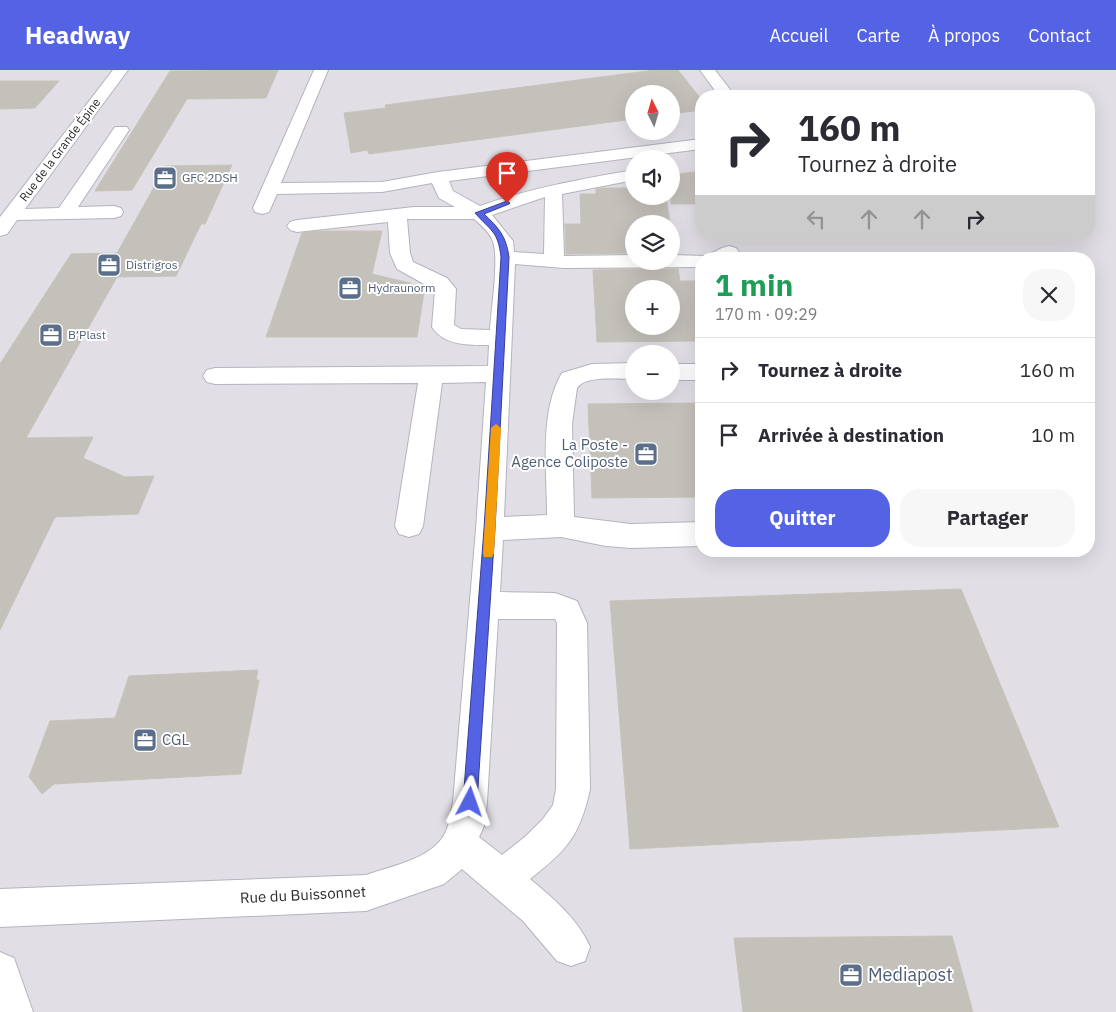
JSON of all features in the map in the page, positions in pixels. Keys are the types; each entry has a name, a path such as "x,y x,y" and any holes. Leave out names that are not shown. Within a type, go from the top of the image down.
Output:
{"street":[{"name":"Rue de la Grande Épine","path":"0,230 121,70"},
{"path":"262,208 321,70"},
{"path":"707,70 722,90"},
{"path":"64,214 121,130"},
{"path":"270,189 382,187 438,177 695,145"},
{"name":"Rue du Buissonnet","path":"0,908 366,893 431,871 447,859 459,843 466,826 470,802 490,529 505,257 503,241 492,225 479,213 445,194 438,177"},
{"path":"297,226 397,215 479,213 521,198 552,190 625,177"},
{"path":"552,190 554,206 554,261"},
{"path":"12,215 114,212"},
{"path":"397,215 400,253 404,265 440,283 446,289 443,327 445,331 465,336 501,337"},
{"path":"505,257 554,261 695,261"},
{"path":"561,526 560,430 562,395 566,384 571,378 581,375 602,371 625,371"},
{"path":"680,372 695,372"},
{"path":"215,376 499,374"},
{"path":"409,526 431,375"},
{"path":"490,529 561,526 606,534 631,536 695,534"},
{"path":"485,605 555,606 567,610 572,623 573,788 569,810 561,825 543,844 502,878"},
{"path":"459,843 536,908 571,947"},
{"path":"0,972 13,1011"}],"shaded area":[{"path":"0,70 1116,70 1116,1012 0,1012"}],"building":[{"path":"278,70 266,98 187,99 132,190 95,191 170,71"},
{"path":"655,70 678,70 695,91 695,111 680,113 680,85 625,85 625,120 369,154 367,150 351,153 344,113 386,108 385,105"},
{"path":"0,81 59,81 35,108 0,109"},
{"path":"232,165 205,224 201,224 176,276 117,277 26,438 93,437 83,458 125,477 154,476 138,514 55,517 0,630 0,364 71,254 117,253 166,166"},
{"path":"695,172 695,204 680,204 680,174"},
{"path":"625,188 625,205 667,205 669,215 625,215 625,253 566,254 565,224 581,224 580,194 596,194 596,189"},
{"name":"Hydraunorm","path":"319,231 382,231 372,274 410,283 424,292 417,337 266,337 302,233"},
{"path":"593,270 678,270 680,280 625,280 625,335 680,335 680,281 695,281 695,341 597,342"},
{"name":"La Poste - Agence Coliposte","path":"695,403 695,497 592,498 588,404"},
{"path":"961,589 1059,827 630,849 610,601"},
{"name":"CGL","path":"258,670 256,680 259,680 241,774 54,784 42,794 29,777 50,721 115,718 129,676"},
{"name":"Mediapost","path":"952,936 973,1012 743,1012 734,938"}],"slow traffic":[{"path":"488,553 496,428"}],"place":[{"name":"GFC 2DSH","path":"165,178"},
{"name":"Distrigros","path":"109,265"},
{"name":"Hydraunorm","path":"350,288"},
{"name":"B’Plast","path":"51,335"},
{"name":"La Poste - Agence Coliposte","path":"646,454"},
{"name":"CGL","path":"145,740"},
{"name":"Mediapost","path":"851,975"}],"route":[{"path":"470,802 490,529 505,257 503,241 492,225 479,213 507,203"}]}
